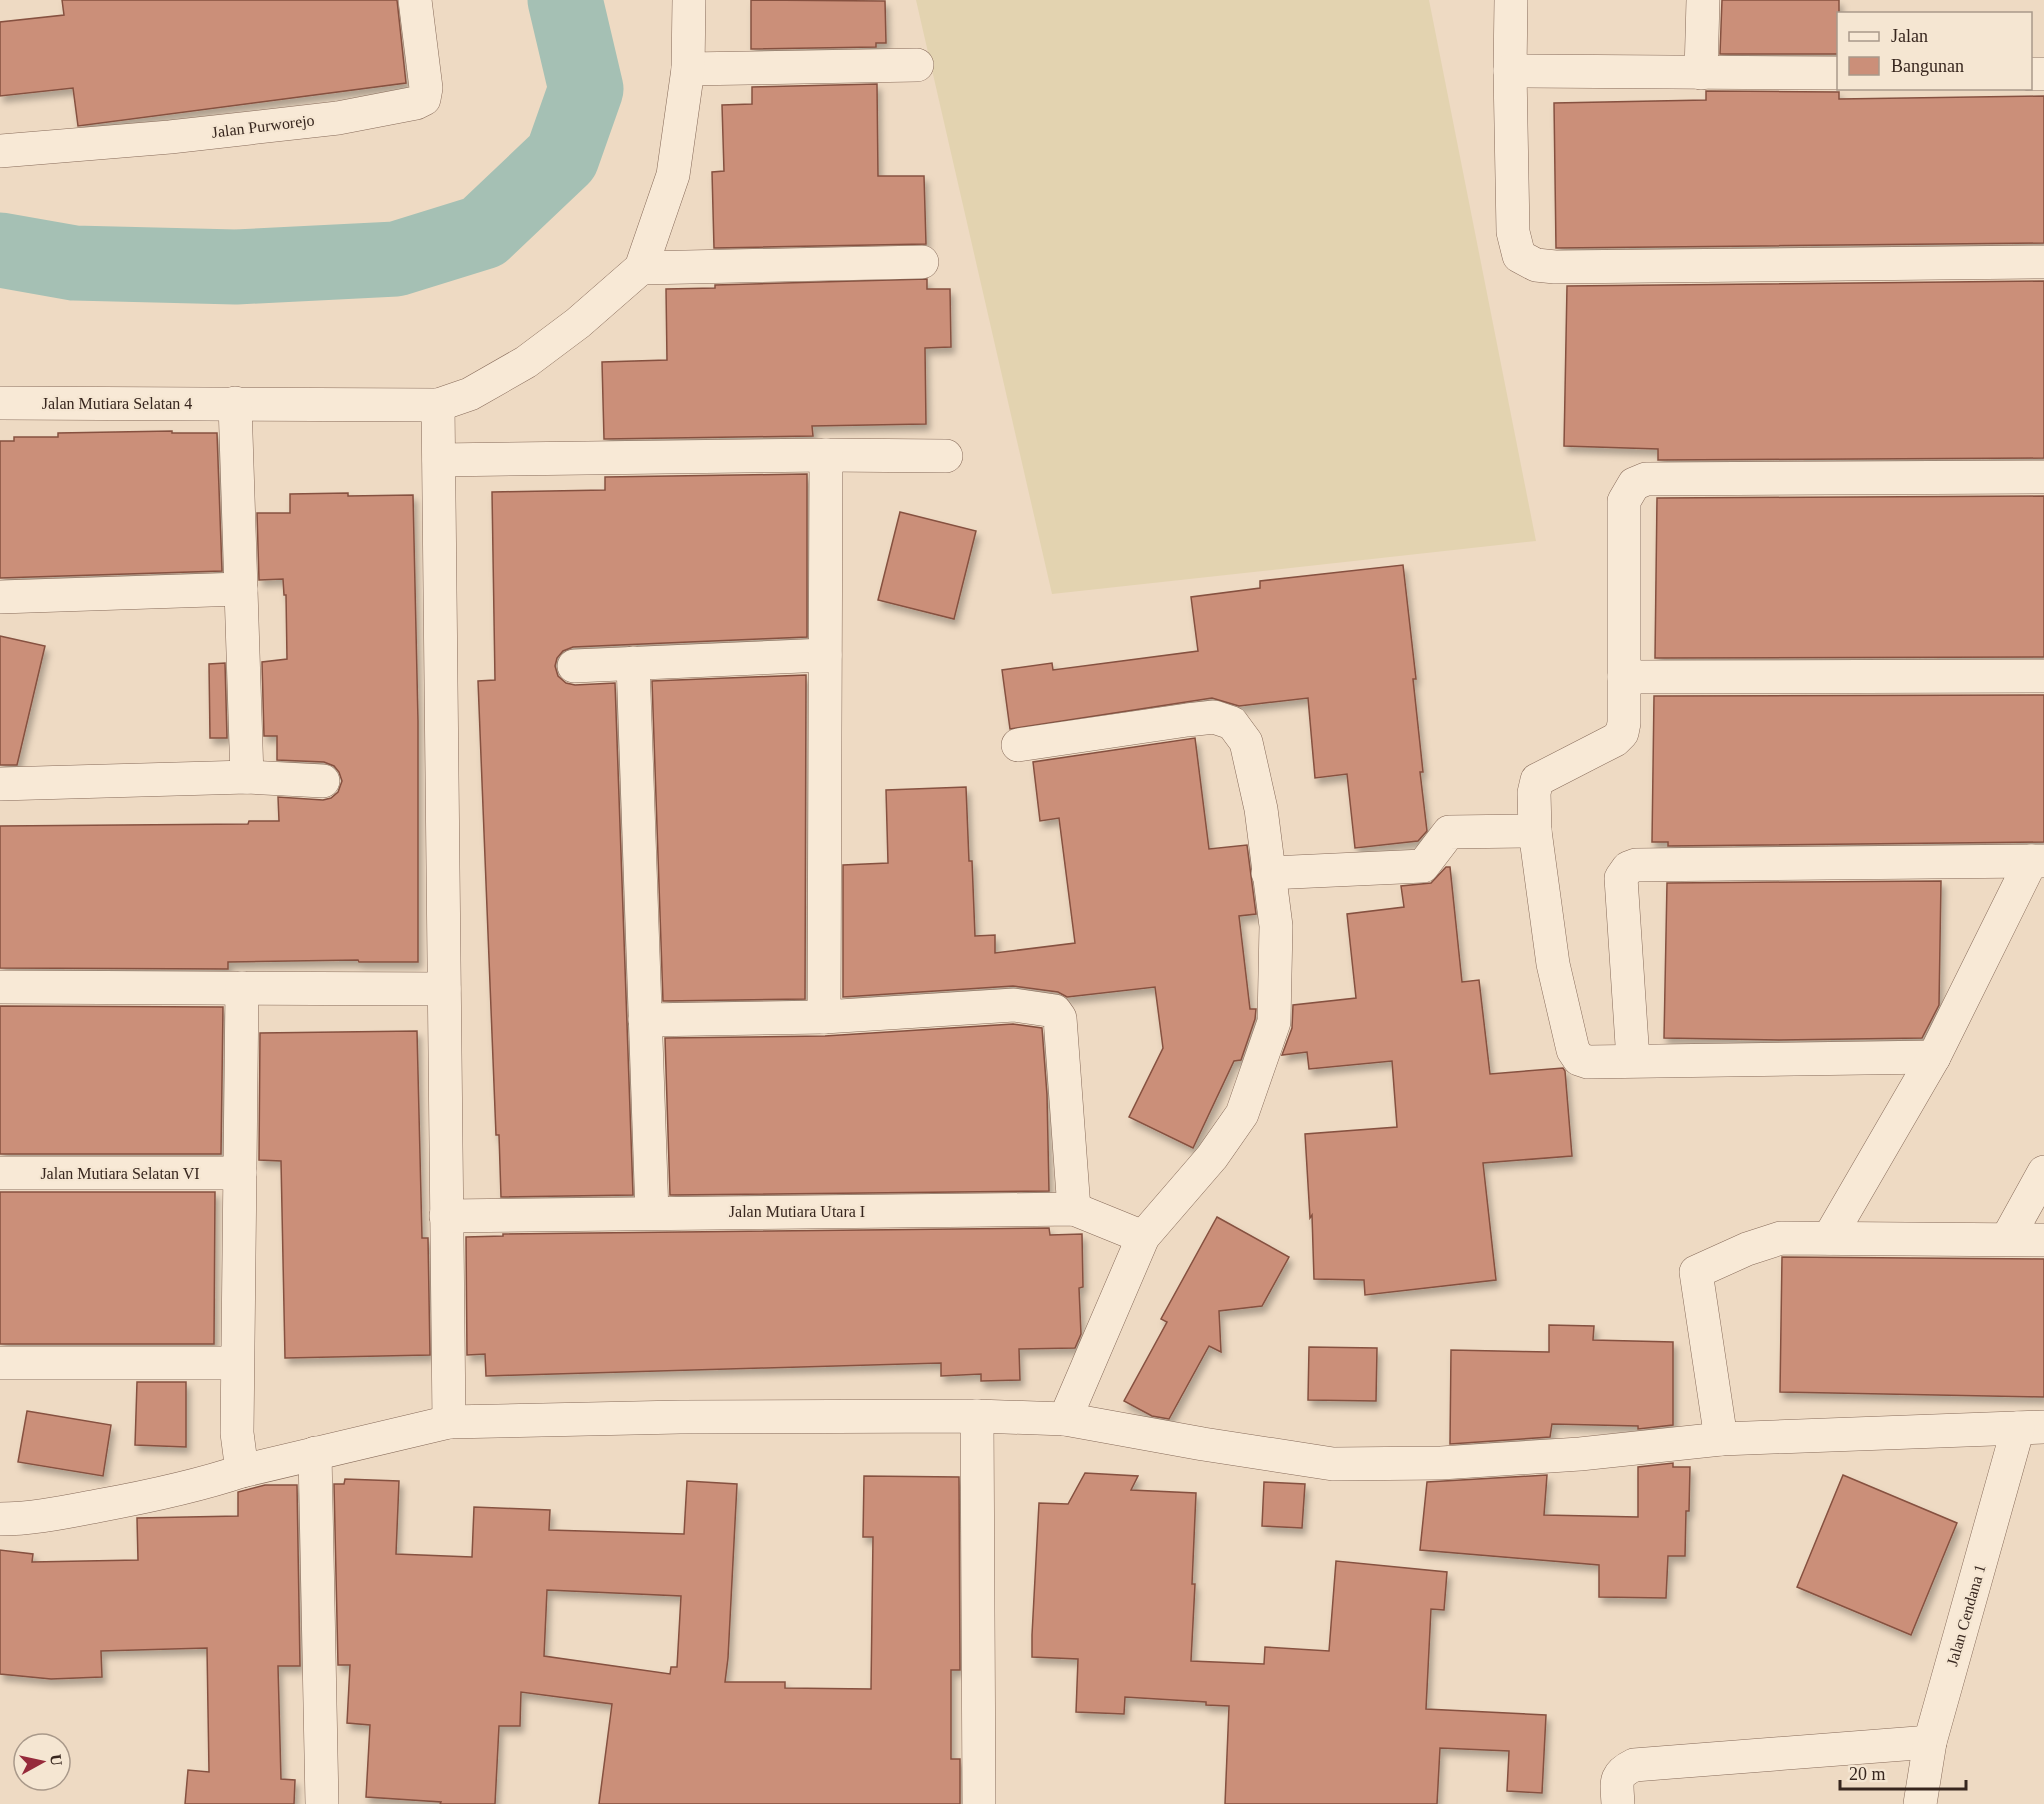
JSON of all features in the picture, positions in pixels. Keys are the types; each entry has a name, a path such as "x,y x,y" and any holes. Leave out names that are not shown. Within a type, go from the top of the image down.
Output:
{"street":[{"name":"Jalan Purworejo","path":"0,151 170,137 338,118 416,103 424,99 426,88 415,0"},
{"path":"689,0 688,69 673,175 641,267 922,262"},
{"path":"1511,0 1513,232 1519,256 1536,265 1579,267 2044,262"},
{"path":"1701,73 1703,0"},
{"path":"688,69 917,65"},
{"path":"1510,71 1837,73"},
{"name":"Jalan Mutiara Selatan 4","path":"0,402 438,405 470,394 526,362 579,324 641,267"},
{"path":"235,404 247,777"},
{"path":"438,405 448,1422"},
{"path":"439,460 826,455 946,456"},
{"path":"824,1017 826,455"},
{"path":"1934,1057 1588,1062 1579,1059 1573,1050 1553,964 1535,831 1534,793 1537,780 1615,740 1622,733 1624,723 1624,501 1634,484 1646,479 2044,477"},
{"path":"0,597 241,589"},
{"path":"574,666 825,655"},
{"path":"633,663 652,1213"},
{"path":"1624,677 2044,676"},
{"path":"1018,745 1214,717 1232,723 1245,742 1261,810 1276,926 1274,1022 1242,1114 1212,1157 1143,1238 1065,1419"},
{"path":"0,784 247,777 323,781"},
{"path":"1268,873 1423,866 1449,832 1535,831"},
{"path":"1633,1060 1621,878 1628,868 1636,865 2038,861 1934,1057 1829,1238"},
{"path":"0,987 444,989"},
{"path":"242,988 237,1363 237,1433 242,1471"},
{"path":"645,1020 824,1017 1014,1005 1055,1011 1060,1018 1074,1209"},
{"path":"2007,1239 2044,1172"},
{"name":"Jalan Mutiara Selatan VI","path":"0,1173 240,1173"},
{"name":"Jalan Mutiara Utara I","path":"446,1216 1074,1209 1143,1238"},
{"path":"1721,1439 1696,1272 1766,1241 1781,1238 2044,1240"},
{"path":"0,1363 237,1363"},
{"path":"977,1416 979,1804"},
{"path":"0,1519 54,1514 150,1497 214,1481 242,1471 448,1422 692,1417 977,1416 1065,1419 1203,1444 1333,1464 1441,1463 1580,1454 1721,1439 2031,1428"},
{"name":"Jalan Cendana 1","path":"1920,1804 1930,1742 2031,1428"},
{"path":"315,1453 322,1804"},
{"path":"1618,1804 1617,1779 1624,1770 1634,1765 1930,1742"}],"shaded area":[{"path":"916,0 1429,0 1536,541 1052,594"}],"building":[{"path":"62,0 397,0 406,83 78,126 73,88 0,96 0,22 64,15"},
{"path":"751,0 885,1 886,43 876,43 876,47 751,49"},
{"path":"1722,0 1839,0 1837,54 1720,54"},
{"path":"877,84 878,176 924,176 926,244 714,248 712,172 724,171 722,105 752,104 752,87"},
{"path":"1706,91 1839,92 1839,99 2044,96 2044,243 1556,248 1554,103 1706,100"},
{"path":"927,279 927,289 950,289 951,347 925,348 926,424 812,426 813,436 604,439 602,362 667,360 666,289 715,288 715,285"},
{"path":"2044,281 2044,458 1658,460 1658,449 1564,446 1567,286"},
{"path":"172,431 172,433 217,433 222,571 0,578 0,441 14,441 14,437 58,437 58,433"},
{"path":"807,474 807,637 573,647 563,651 557,658 555,666 558,676 566,683 575,685 615,683 633,1195 501,1197 499,1135 496,1135 478,681 495,680 492,492 605,490 605,477"},
{"path":"348,493 348,496 413,495 418,721 418,962 359,962 358,960 228,962 228,969 0,968 0,826 248,824 249,821 279,821 278,797 323,800 331,798 338,792 342,781 334,766 324,762 277,760 277,736 264,736 262,662 287,659 286,595 284,595 283,579 259,580 257,513 290,513 290,494"},
{"path":"2044,496 2044,657 1655,658 1657,498"},
{"path":"900,512 976,531 954,619 878,600"},
{"path":"1403,565 1416,679 1413,679 1427,831 1418,841 1355,848 1347,774 1315,778 1308,698 1239,706 1212,698 1010,729 1002,670 1052,663 1053,670 1198,651 1191,597 1260,588 1260,581"},
{"path":"0,636 45,646 17,765 0,765"},
{"path":"225,663 227,738 210,738 209,664"},
{"path":"806,675 805,999 663,1001 652,681"},
{"path":"2044,695 2044,842 1668,846 1668,842 1652,842 1654,696"},
{"path":"1195,738 1209,849 1247,845 1256,914 1239,916 1250,1009 1256,1009 1255,1019 1241,1060 1234,1061 1193,1148 1129,1117 1163,1048 1155,987 1067,997 1058,992 1013,986 843,997 843,865 888,863 886,790 966,787 975,936 995,935 995,953 1075,943 1059,818 1040,821 1033,762"},
{"path":"1446,867 1450,867 1462,982 1479,980 1490,1074 1563,1068 1572,1156 1483,1163 1496,1280 1365,1295 1364,1280 1314,1279 1312,1215 1310,1218 1305,1134 1397,1127 1392,1061 1309,1069 1307,1052 1282,1055 1292,1028 1293,1005 1356,998 1347,914 1404,907 1401,886 1431,883"},
{"path":"1941,881 1939,1005 1922,1038 1779,1040 1664,1038 1667,883"},
{"path":"0,1006 223,1007 221,1154 0,1154"},
{"path":"1013,1024 1042,1028 1047,1095 1049,1191 670,1195 665,1038 825,1036"},
{"path":"417,1031 422,1238 428,1238 430,1355 285,1358 281,1161 259,1160 260,1033"},
{"path":"0,1192 215,1192 214,1344 0,1344"},
{"path":"1217,1217 1289,1257 1262,1306 1219,1311 1221,1352 1209,1346 1169,1419 1152,1416 1124,1401 1167,1322 1161,1319"},
{"path":"1049,1228 1050,1235 1082,1234 1083,1287 1079,1288 1081,1334 1075,1348 1019,1349 1020,1380 981,1381 981,1374 941,1376 941,1363 486,1376 485,1354 467,1355 466,1237 503,1236 503,1234"},
{"path":"1782,1257 2044,1259 2044,1397 1780,1392"},
{"path":"1549,1325 1594,1326 1593,1340 1673,1342 1673,1425 1638,1429 1638,1426 1552,1424 1550,1437 1450,1444 1451,1350 1549,1352"},
{"path":"1309,1347 1377,1348 1376,1401 1308,1400"},
{"path":"137,1382 186,1382 186,1447 135,1445"},
{"path":"27,1411 111,1425 103,1476 18,1462"},
{"path":"1673,1463 1673,1467 1690,1467 1689,1511 1686,1511 1685,1556 1668,1556 1666,1598 1599,1597 1599,1565 1420,1550 1427,1482 1547,1475 1544,1515 1638,1517 1638,1467"},
{"path":"1085,1473 1138,1476 1131,1490 1196,1493 1191,1661 1264,1664 1265,1647 1329,1651 1336,1561 1447,1572 1444,1610 1431,1609 1426,1709 1546,1715 1542,1793 1507,1791 1509,1751 1440,1748 1437,1804 1225,1804 1229,1706 1206,1705 1206,1702 1125,1697 1124,1714 1076,1712 1078,1659 1032,1657 1032,1635 1039,1503 1068,1504"},
{"path":"1843,1475 1957,1523 1911,1635 1797,1587"},
{"path":"864,1476 959,1477 960,1670 951,1670 951,1759 960,1759 960,1804 599,1804 612,1704 521,1692 520,1726 499,1726 495,1804 440,1804 441,1802 366,1797 370,1725 347,1723 350,1665 338,1665 334,1484 344,1484 345,1479 399,1481 396,1554 472,1557 474,1507 550,1510 549,1530 684,1534 687,1481 737,1484 725,1682 785,1682 785,1688 871,1689 873,1537 863,1537","holes":["547,1590 681,1596 677,1667 671,1667 670,1674 544,1656"]},
{"path":"1264,1482 1305,1484 1302,1528 1262,1526"},
{"path":"265,1485 297,1485 300,1666 278,1666 281,1779 295,1780 294,1804 185,1804 188,1770 209,1772 207,1648 101,1651 102,1677 51,1679 0,1674 0,1550 33,1554 32,1562 138,1560 137,1518 238,1516 238,1492"}],"waterway":[{"path":"0,250 74,263 236,267 396,259 483,232 562,157 586,89 565,0"}]}
